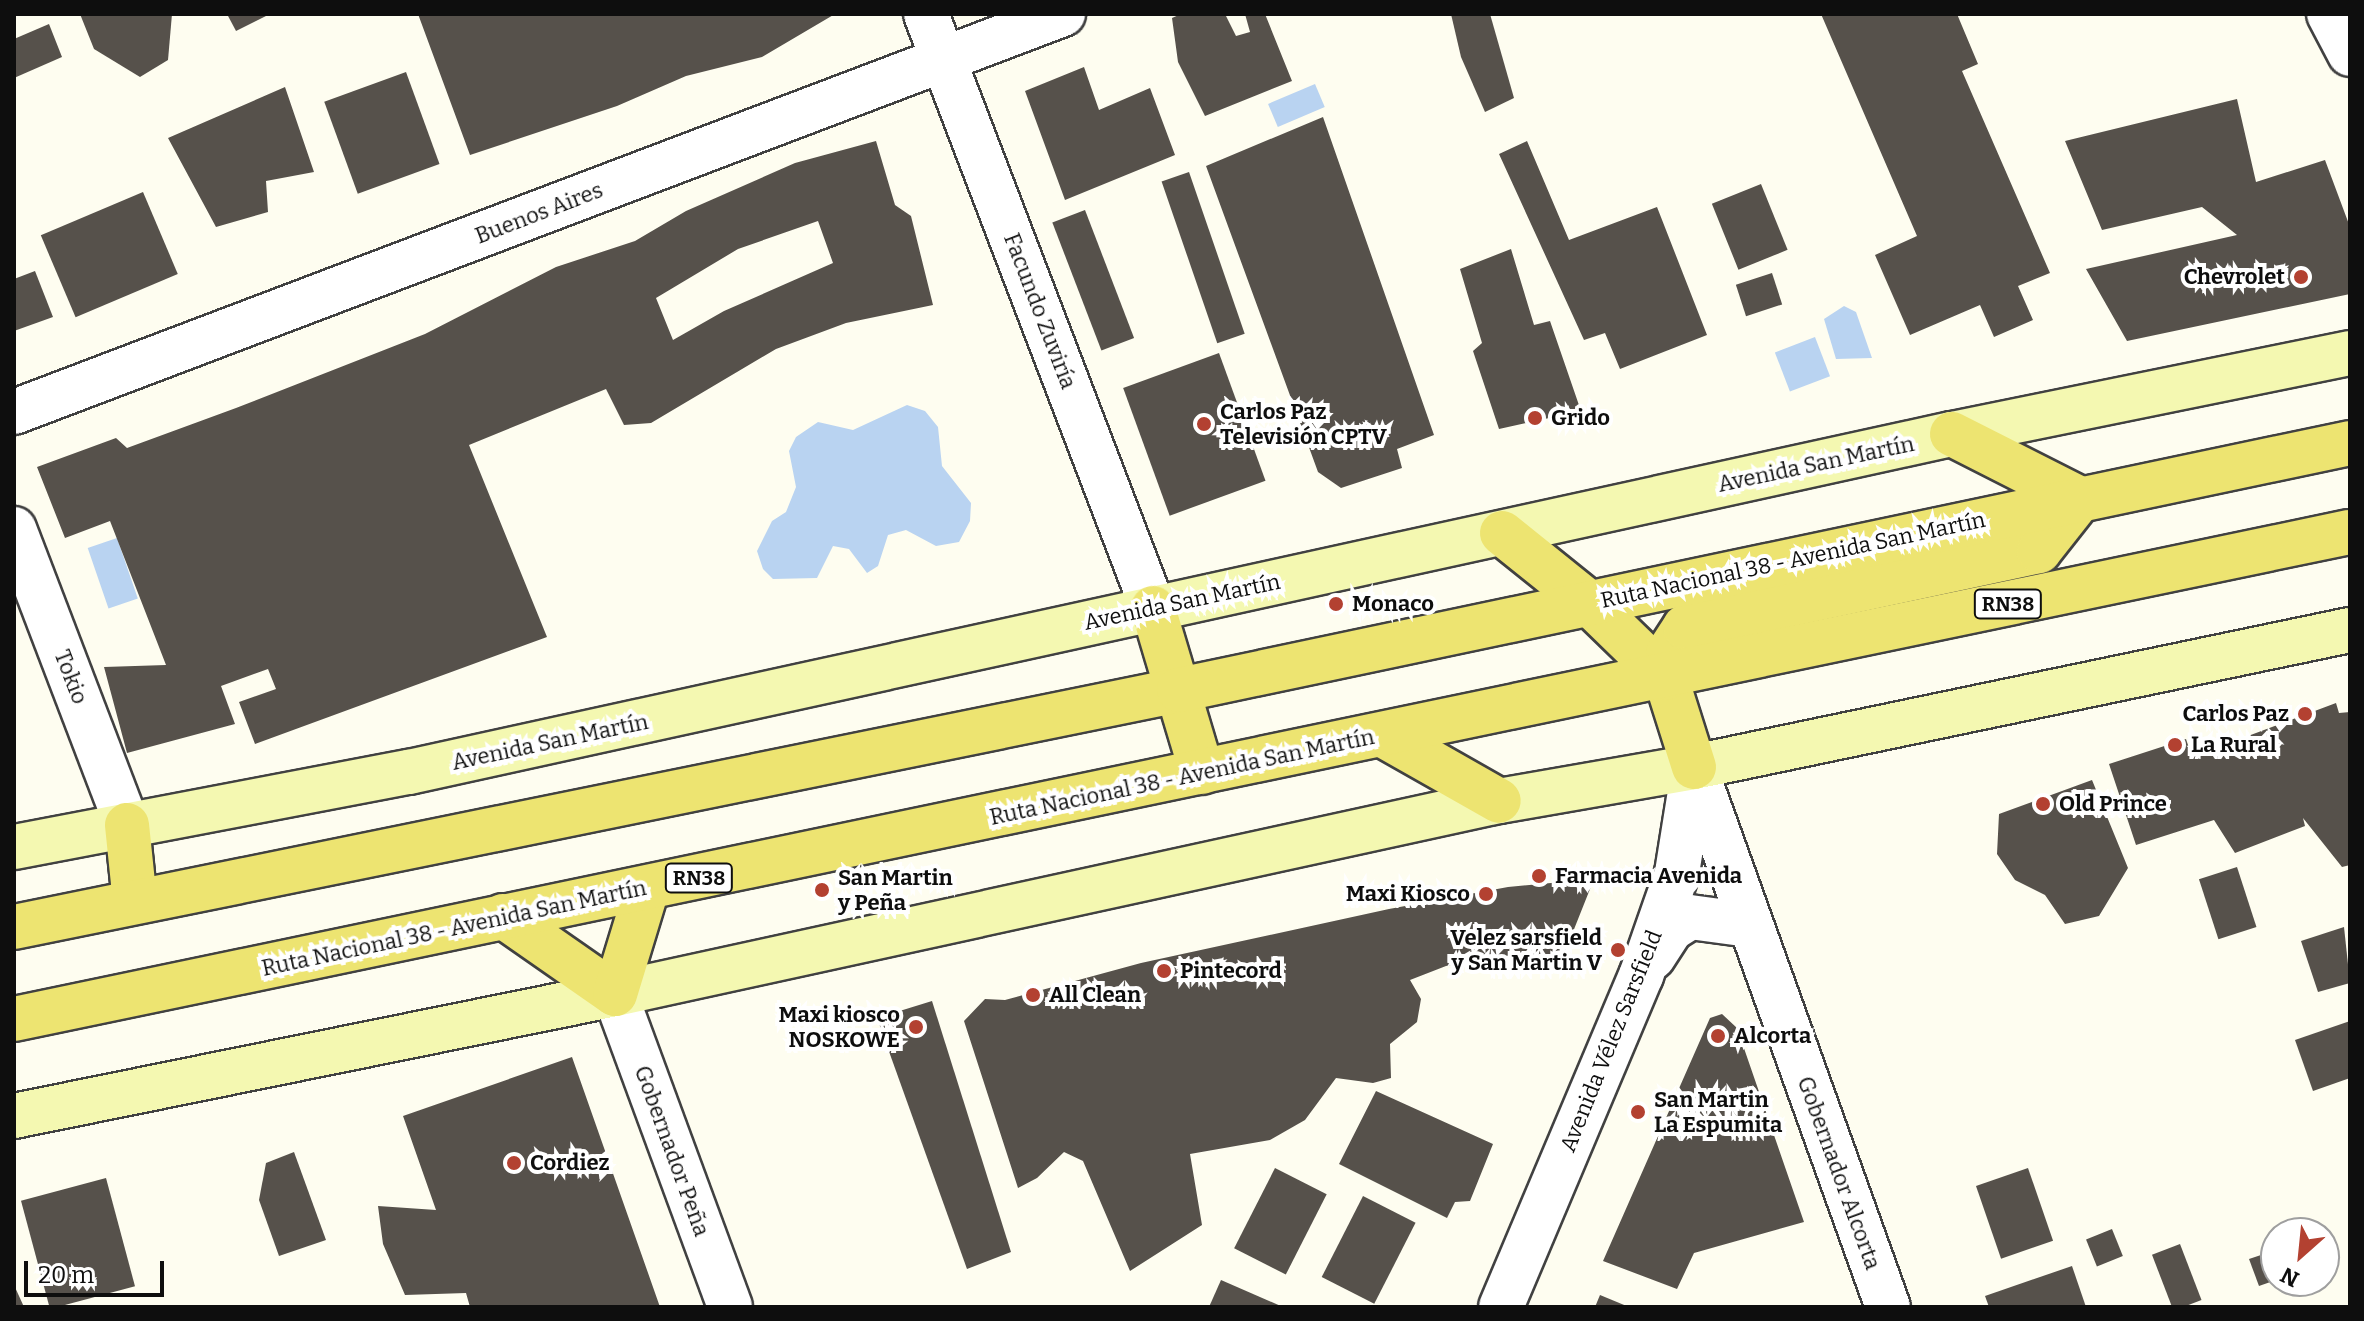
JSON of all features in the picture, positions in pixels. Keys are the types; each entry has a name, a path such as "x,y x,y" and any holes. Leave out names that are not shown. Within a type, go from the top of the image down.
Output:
{"main road":[{"name":"Avenida San Martín","path":"14,847 409,772 1952,434 2350,353"},
{"path":"1694,767 1666,678 1673,641 1694,623 2039,551 2080,499 1952,434"},
{"name":"Ruta Nacional 38 - Avenida San Martín","path":"20,932 135,902 1179,690 2350,443"},
{"name":"Ruta Nacional 38 - Avenida San Martín","path":"14,1019 1666,678 2350,532"},
{"path":"1502,533 1589,603 1666,678"},
{"path":"1153,608 1202,772"},
{"path":"14,1116 615,994 1499,801 1694,767 2350,630"},
{"path":"1383,735 1499,801"},
{"path":"127,825 135,902"},
{"path":"615,994 647,889"},
{"path":"503,916 615,994"}],"street":[{"name":"Facundo Zuviría","path":"926,14 1153,608"},
{"name":"Buenos Aires","path":"14,412 1063,14"},
{"path":"2329,14 2350,54"},
{"name":"Tokio","path":"14,529 127,825"},
{"name":"Gobernador Alcorta","path":"1694,767 1888,1307"},
{"name":"Avenida Vélez Sarsfield","path":"1501,1307 1641,976 1677,873 1694,767"},
{"path":"1641,976 1671,929 1690,917 1749,925"},
{"name":"Gobernador Peña","path":"615,994 730,1307"}],"water":[{"path":"1315,84 1325,107 1278,127 1268,104"},
{"path":"1844,306 1856,312 1872,358 1836,359 1824,319"},
{"path":"1815,337 1830,376 1790,392 1775,352"},
{"path":"907,405 925,411 938,427 942,466 971,503 970,521 959,542 936,546 906,530 888,535 878,566 867,573 849,549 833,546 817,578 773,579 763,569 757,551 772,521 786,512 796,487 789,451 796,437 818,422 853,430"},
{"path":"117,538 138,599 109,609 88,548"}],"building":[{"path":"80,14 172,14 168,60 140,77 94,49"},
{"path":"227,14 265,14 266,16 236,31"},
{"path":"418,14 835,14 762,57 686,76 617,106 470,155"},
{"path":"1181,14 1225,14 1236,36 1250,32 1245,14 1265,14 1292,81 1205,116 1178,62 1172,18"},
{"path":"1451,14 1490,14 1514,98 1485,112 1461,57"},
{"path":"1821,14 1957,14 1978,64 1962,71 2050,273 2018,286 2033,320 1994,337 1980,305 1910,335 1875,255 1917,236"},
{"path":"49,24 62,57 14,78 14,39"},
{"path":"1084,67 1099,110 1150,88 1175,155 1065,200 1025,91"},
{"path":"406,72 440,164 358,194 324,102"},
{"path":"285,87 314,172 266,181 268,212 216,227 168,138"},
{"path":"2237,99 2256,182 2325,160 2350,227 2350,294 2127,341 2086,269 2237,235 2202,207 2102,230 2065,141"},
{"path":"1323,117 1434,435 1397,449 1402,468 1341,488 1318,472 1206,166"},
{"path":"876,141 895,205 911,216 933,305 846,323 776,349 651,423 624,425 606,389 469,445 547,637 255,744 239,702 276,689 268,669 221,686 235,724 127,753 104,667 166,665 110,521 65,538 37,467 116,438 127,448 425,334 556,267 635,241 686,211 795,163","holes":["818,221 833,263 724,311 673,340 656,298 738,249"]},
{"path":"1527,141 1569,240 1657,207 1707,335 1620,369 1605,333 1584,340 1499,154"},
{"path":"1189,172 1245,334 1217,343 1162,181"},
{"path":"1761,184 1788,250 1738,270 1712,204"},
{"path":"143,192 178,274 76,317 41,235"},
{"path":"1085,210 1134,338 1101,350 1052,223"},
{"path":"1511,249 1534,325 1550,321 1581,411 1499,429 1473,351 1482,343 1460,269"},
{"path":"35,271 53,317 14,331 14,279"},
{"path":"1772,273 1782,304 1746,316 1736,285"},
{"path":"1219,353 1266,481 1170,516 1123,388"},
{"path":"2336,703 2339,713 2350,712 2350,865 2342,867 2303,818 2305,826 2235,853 2214,820 2136,845 2109,764 2186,739 2192,757"},
{"path":"2092,780 2128,868 2099,916 2065,924 2045,895 2015,880 1997,854 1999,814"},
{"path":"2237,867 2256,927 2218,939 2199,879"},
{"path":"1594,879 1557,972 1524,953 1446,966 1410,980 1421,999 1417,1022 1390,1044 1391,1078 1373,1083 1336,1078 1305,1120 1270,1140 1190,1154 1202,1225 1130,1271 1083,1161 1064,1152 1037,1178 1018,1188 964,1021 985,999 1005,1000 1141,963 1389,909 1508,887"},
{"path":"2344,927 2350,983 2318,992 2301,941"},
{"path":"932,1001 1011,1252 967,1269 877,1018"},
{"path":"1722,1014 1737,1028 1804,1222 1694,1253 1677,1289 1603,1261 1710,1018"},
{"path":"2350,1021 2350,1078 2313,1091 2295,1040"},
{"name":"Cordiez","path":"572,1057 660,1307 470,1307 466,1293 405,1295 383,1244 378,1206 436,1210 403,1116"},
{"path":"1376,1091 1493,1144 1470,1201 1455,1202 1447,1218 1339,1164"},
{"path":"294,1152 326,1240 279,1256 259,1200 266,1163"},
{"path":"1275,1168 1327,1194 1286,1275 1234,1248"},
{"path":"2028,1168 2053,1241 2001,1259 1976,1186"},
{"path":"106,1178 135,1286 49,1307 21,1201"},
{"path":"1363,1196 1416,1223 1374,1304 1322,1277"},
{"path":"2112,1229 2123,1256 2097,1266 2086,1239"},
{"path":"2180,1244 2202,1300 2183,1307 2172,1307 2152,1255"},
{"path":"2260,1255 2260,1286 2259,1286 2249,1259"},
{"path":"2072,1266 2086,1307 1989,1307 1985,1296"},
{"path":"1221,1280 1283,1307 1209,1307"},
{"path":"14,1285 24,1307 14,1307"},
{"path":"1600,1295 1629,1307 1595,1307"}],"place":[{"name":"Chevrolet","path":"2301,277"},
{"name":"Grido","path":"1535,418"},
{"name":"Carlos Paz Televisión CPTV","path":"1204,424"},
{"name":"Monaco","path":"1336,604"},
{"name":"Carlos Paz","path":"2305,714"},
{"name":"La Rural","path":"2175,745"},
{"name":"Old Prince","path":"2043,804"},
{"name":"Farmacia Avenida","path":"1539,876"},
{"name":"San Martin y Peña","path":"822,890"},
{"name":"Maxi Kiosco","path":"1486,894"},
{"name":"Velez sarsfield y San Martin V","path":"1618,950"},
{"name":"Pintecord","path":"1164,971"},
{"name":"All Clean","path":"1033,995"},
{"name":"Maxi kiosco NOSKOWE","path":"916,1027"},
{"name":"Alcorta","path":"1718,1036"},
{"name":"San Martin La Espumita","path":"1638,1112"},
{"name":"Cordiez","path":"514,1163"}]}
